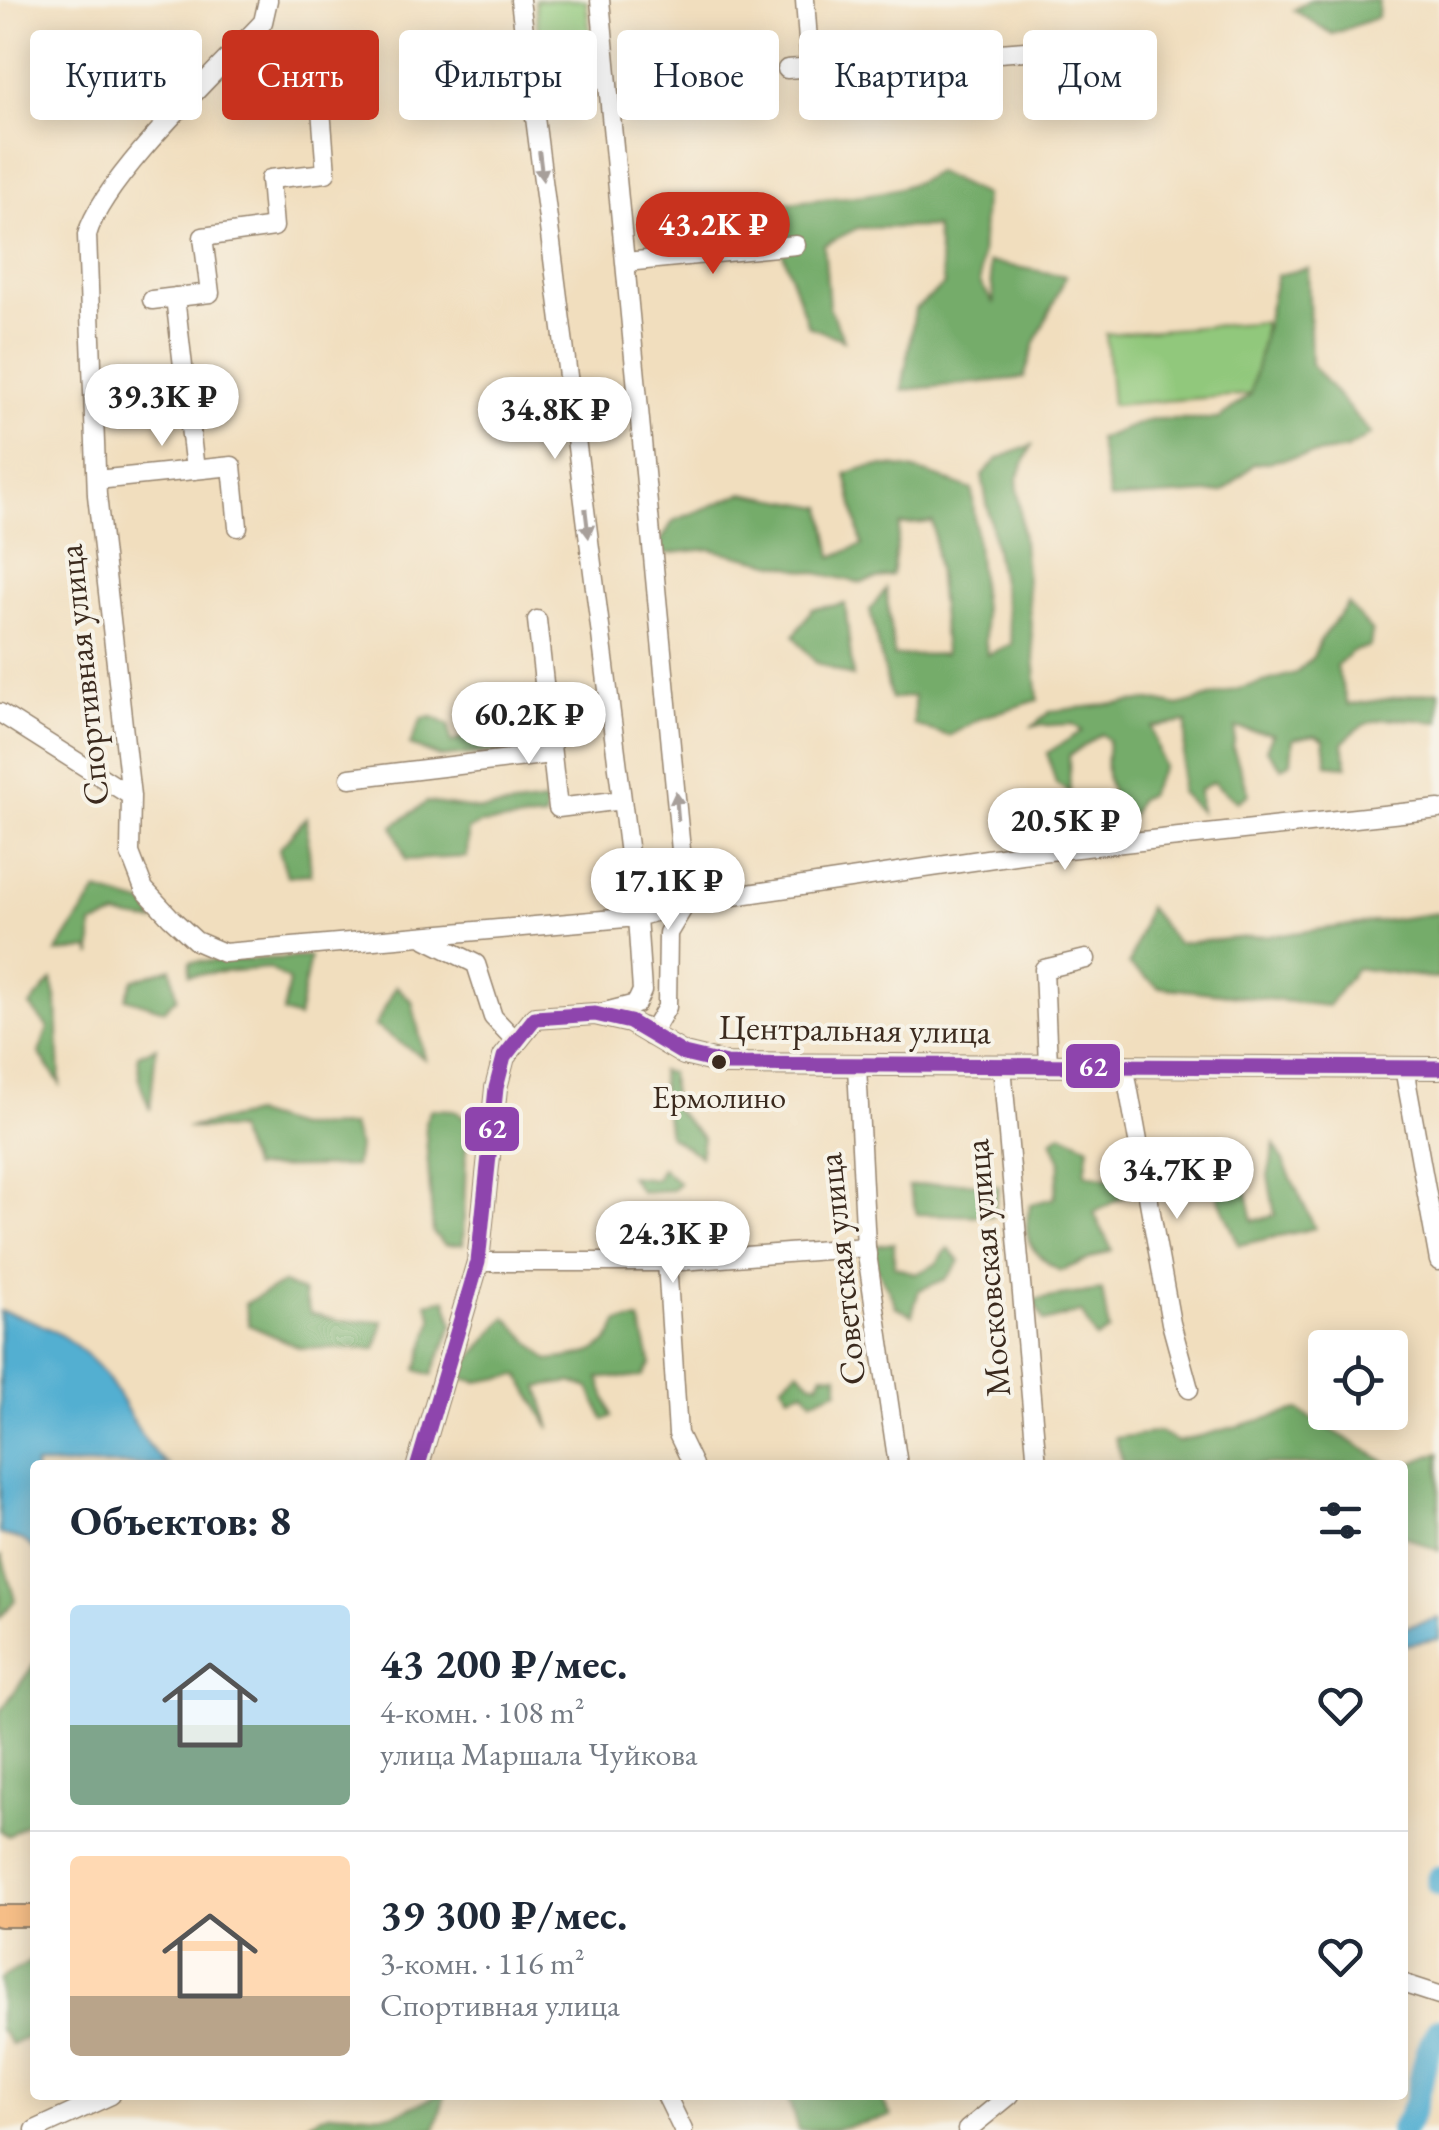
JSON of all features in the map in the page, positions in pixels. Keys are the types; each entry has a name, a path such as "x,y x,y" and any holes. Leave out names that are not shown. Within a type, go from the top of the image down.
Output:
{"main road":[{"name":"Центральная улица","path":"510,1048 535,1018 595,1014 630,1022 684,1054 726,1064 1439,1068"},
{"path":"419,1460 478,1262 496,1088 510,1048"}],"street":[{"name":"Спортивная улица","path":"268,0 263,22 93,213 87,236 97,480 130,796 130,852 144,889 196,941 224,953 637,917 686,904 1021,854 1439,809"},
{"path":"520,0 524,30"},
{"path":"600,0 686,904 668,933 667,1023 684,1054"},
{"path":"805,0 807,30"},
{"path":"787,70 799,69"},
{"path":"597,79 608,78"},
{"path":"152,300 210,293 203,237 274,227 270,179 326,174 322,120"},
{"path":"536,120 637,917 642,991 636,1004 619,1012 595,1014"},
{"path":"626,262 796,245"},
{"path":"175,297 194,470"},
{"path":"97,480 232,466 238,527"},
{"path":"537,620 558,808 622,800"},
{"path":"0,713 130,796"},
{"path":"350,778 551,754"},
{"path":"420,937 476,964 492,1018 510,1048"},
{"path":"1048,1065 1044,969 1086,959"},
{"path":"636,1004 650,1036"},
{"path":"650,1036 666,1007"},
{"path":"1124,1064 1171,1324 1189,1389"},
{"name":"Советская улица","path":"856,1066 866,1247 897,1460"},
{"name":"Московская улица","path":"1002,1066 1037,1460"},
{"path":"1404,1068 1439,1262"},
{"path":"478,1262 667,1262 866,1247"},
{"path":"667,1262 678,1434 691,1460"},
{"path":"0,1904 18,1916"},
{"path":"1408,1985 1439,1995"},
{"path":"35,2130 65,2124 102,2100"},
{"path":"668,2100 683,2130"},
{"path":"968,2130 1004,2100"}],"green space":[{"path":"535,0 586,0 589,30 538,30"},
{"path":"1310,0 1379,0 1378,17 1332,34 1294,10"},
{"path":"936,172 984,195 980,283 994,304 989,262 1066,276 1035,343 1024,378 902,390 915,309 944,285 935,227 858,228 824,245 829,307 844,340 808,326 775,230 732,220 784,204 888,191"},
{"path":"1308,268 1311,364 1371,434 1347,449 1254,464 1223,492 1110,499 1098,439 1151,419 1218,419 1250,395 1277,275"},
{"path":"1263,322 1268,393 1112,405 1106,334"},
{"path":"1032,445 1017,479 1038,700 983,717 949,736 914,725 914,696 891,699 870,610 886,589 894,656 945,654 933,522 900,525 892,575 861,583 709,549 653,555 673,521 743,493 823,507 832,557 862,545 846,474 878,466 925,473 972,490 987,655 1012,644 982,475 999,458"},
{"path":"845,604 853,677 815,662 794,636 812,609"},
{"path":"1348,604 1372,632 1370,646 1351,652 1336,666 1348,705 1439,691 1439,722 1385,719 1362,726 1343,744 1347,766 1327,764 1324,739 1315,735 1293,739 1291,762 1282,768 1266,749 1273,734 1236,728 1233,748 1249,794 1237,802 1213,782 1199,790 1200,812 1180,792 1187,722 1152,727 1163,766 1149,794 1138,800 1131,817 1111,791 1108,740 1101,734 1069,756 1070,792 1056,784 1047,753 1082,731 1073,724 1033,726 1051,711 1151,700 1178,706 1296,673 1313,657 1320,640"},
{"path":"433,717 449,725 451,743 488,726 505,738 513,731 527,743 514,750 440,757 410,745 422,718"},
{"path":"427,802 482,810 546,802 545,818 480,824 468,830 467,857 406,860 393,826"},
{"path":"306,817 311,874 287,876 279,849"},
{"path":"97,891 146,905 155,922 117,916 92,925 92,956 90,949 56,953"},
{"path":"1148,907 1177,943 1287,934 1439,913 1439,979 1356,968 1328,1006 1158,987 1129,965"},
{"path":"310,957 298,1018 283,1013 289,981 269,968 189,975 190,962"},
{"path":"171,968 177,997 164,1010 126,998 133,980"},
{"path":"52,980 57,1002 60,1084 39,1053 48,1028 30,1006"},
{"path":"396,986 412,1001 425,1059 375,1026"},
{"path":"156,1047 150,1110 140,1083 138,1055"},
{"path":"660,1071 670,1073 673,1108 703,1138 700,1156 669,1136"},
{"path":"431,1109 454,1110 467,1119 463,1244 445,1245 433,1233 425,1122"},
{"path":"253,1114 296,1127 352,1126 358,1147 355,1166 252,1168 236,1129 186,1128"},
{"path":"1061,1133 1089,1146 1085,1174 1130,1181 1129,1193 1094,1213 1112,1250 1060,1271 1035,1251 1027,1226 1031,1204 1054,1198 1061,1162 1052,1140"},
{"path":"1220,1137 1239,1155 1253,1221 1275,1215 1268,1176 1275,1144 1315,1228 1239,1245 1218,1197"},
{"path":"662,1168 679,1183 672,1190 641,1192 629,1176 656,1179"},
{"path":"959,1182 999,1186 993,1216 917,1214 908,1186"},
{"path":"894,1243 894,1266 916,1274 936,1264 948,1248 960,1261 946,1279 919,1290 912,1315 896,1307 866,1247"},
{"path":"283,1283 303,1292 310,1313 340,1321 383,1321 376,1349 301,1348 249,1325 245,1304"},
{"path":"1102,1290 1109,1331 1096,1339 1081,1312 1044,1322 1033,1300"},
{"path":"446,1299 453,1324 432,1375 417,1370 433,1319 427,1303"},
{"path":"506,1317 548,1360 591,1352 607,1342 618,1322 640,1320 651,1364 642,1377 599,1378 612,1416 604,1420 589,1388 571,1382 539,1387 551,1429 519,1375 477,1382 456,1376"},
{"path":"798,1370 812,1383 819,1383 823,1374 838,1375 838,1390 812,1400 804,1390 789,1395 782,1385"},
{"path":"1298,1410 1308,1416 1308,1430 1332,1430 1383,1460 1122,1460 1115,1438 1160,1432 1178,1442"},
{"path":"1439,1452 1439,1551 1408,1538 1408,1465"},
{"path":"0,1557 15,1600 0,1618"},
{"path":"30,1670 30,1821 8,1836 0,1830 0,1712"},
{"path":"30,1962 30,2035 11,2044 0,2029 0,1979"},
{"path":"428,2100 444,2100 435,2130 302,2130 320,2116 330,2114 406,2110"},
{"path":"789,2100 882,2100 891,2117 830,2130 798,2130"}],"water":[{"path":"0,1311 51,1330 85,1353 105,1375 146,1442 163,1460 30,1460 30,1546 0,1534"},
{"path":"1439,1618 1439,1639 1408,1644 1408,1627"}],"waterway":[{"path":"1439,1878 1439,1884"},
{"path":"1402,2130 1415,2105 1427,2056 1439,2030"}],"transit line":[{"name":"62","path":"419,1460 478,1262 496,1088 504,1057 535,1018 595,1014 630,1022 684,1054 726,1064 1439,1068"}],"place":[{"name":"Ермолино","path":"719,1062"}]}
